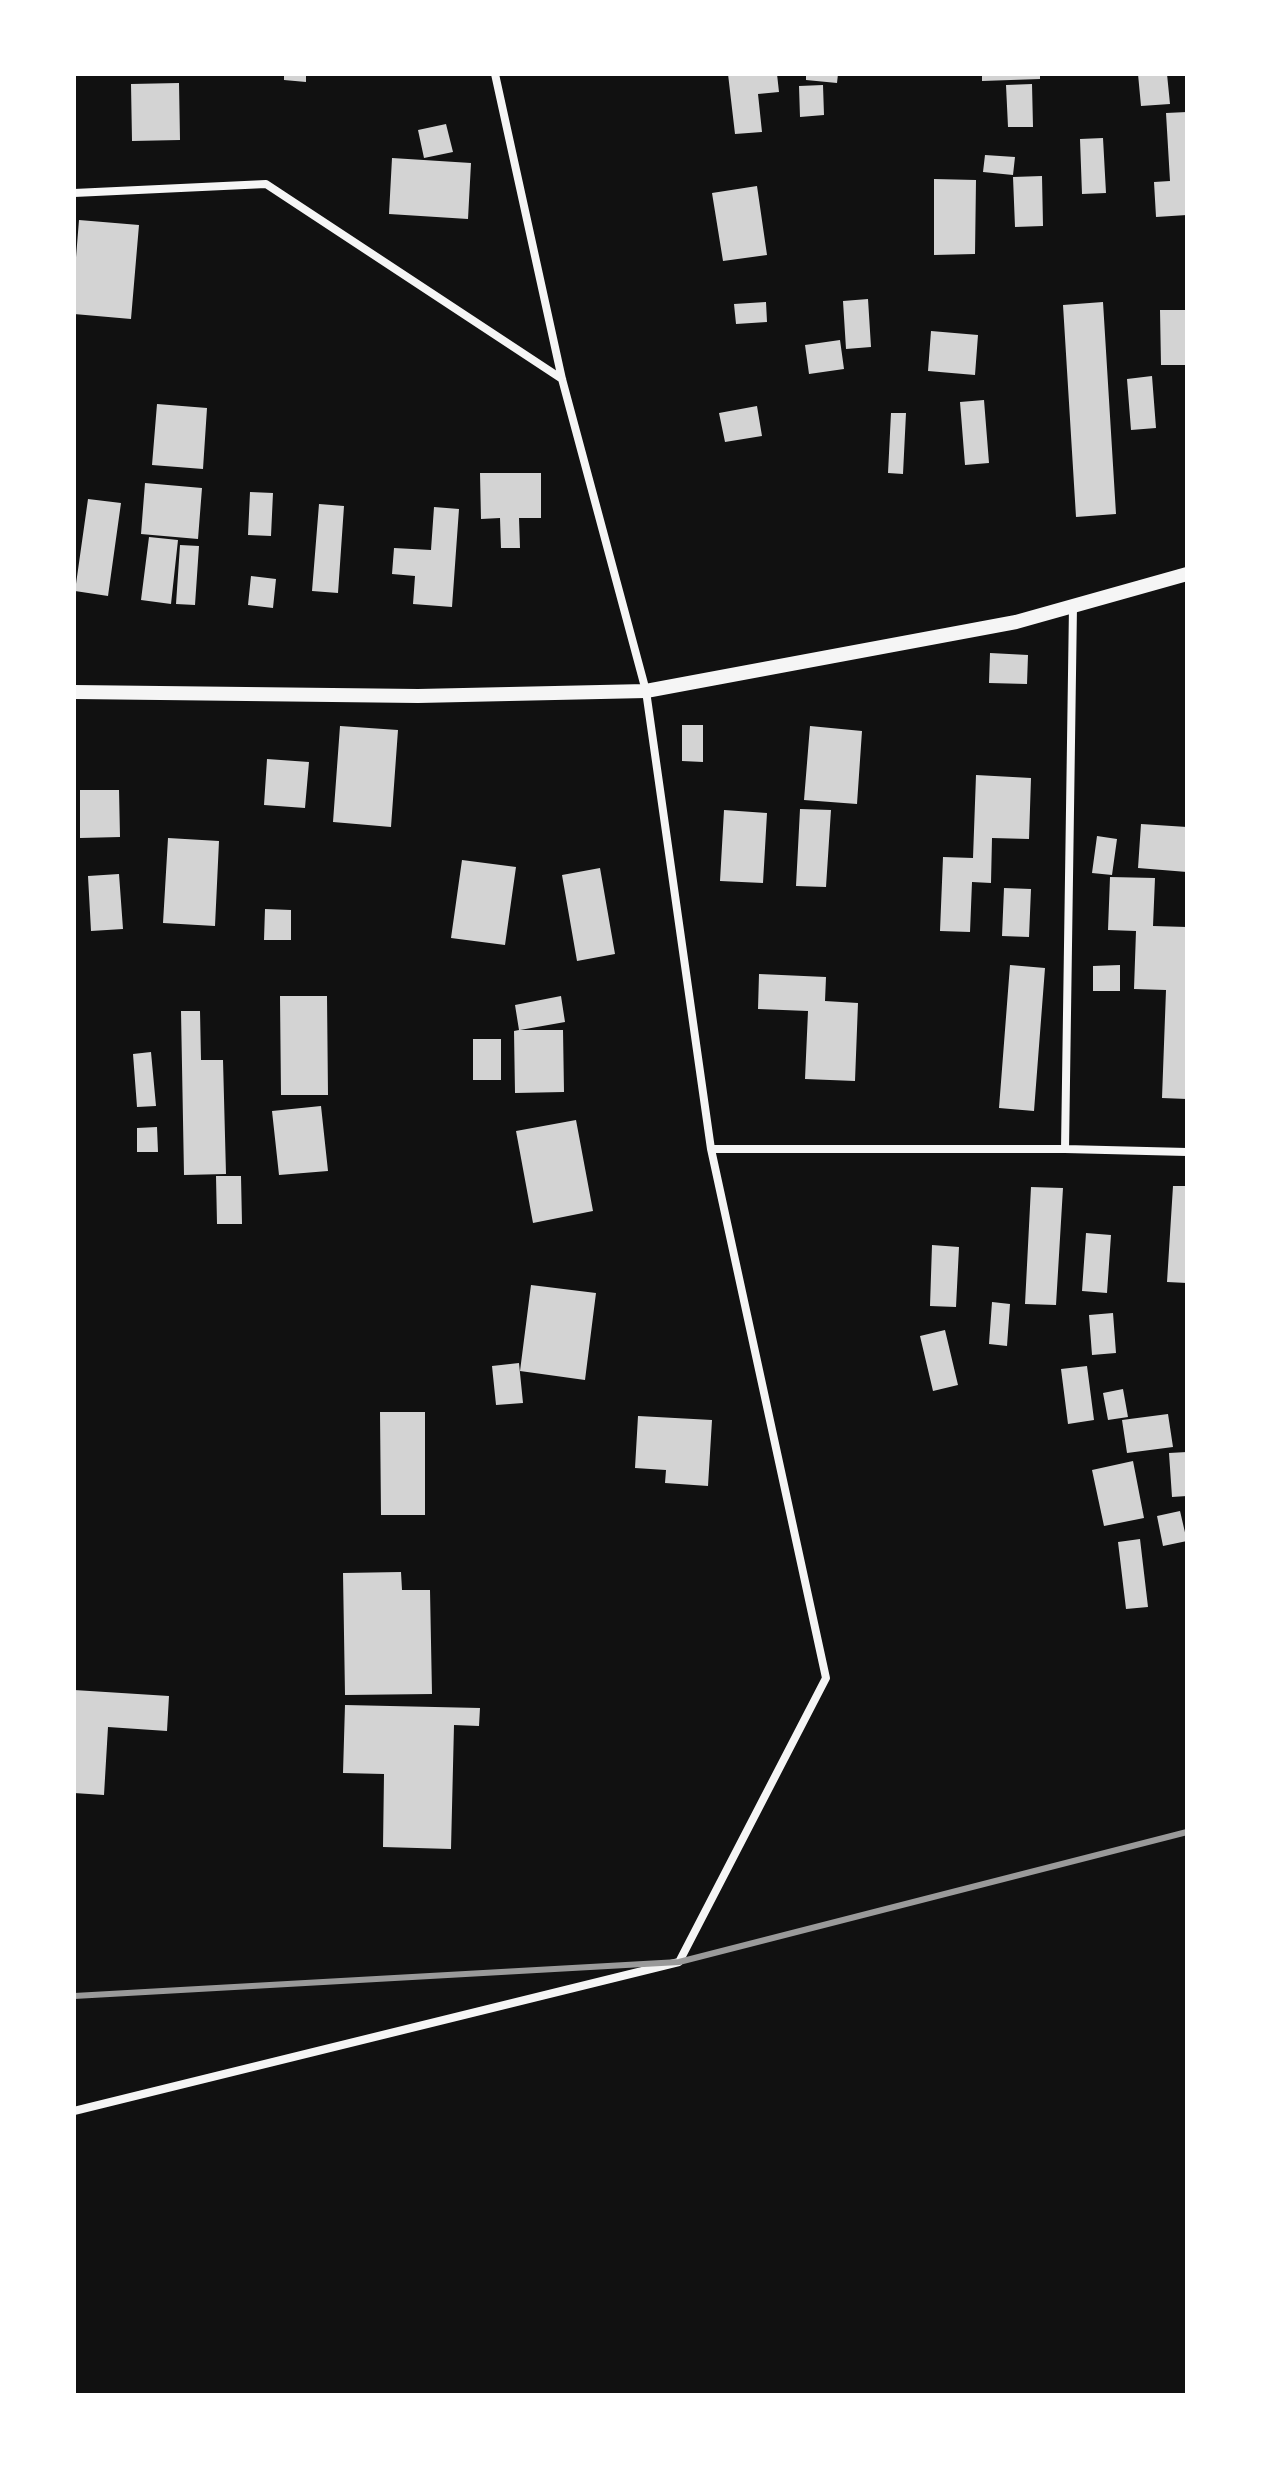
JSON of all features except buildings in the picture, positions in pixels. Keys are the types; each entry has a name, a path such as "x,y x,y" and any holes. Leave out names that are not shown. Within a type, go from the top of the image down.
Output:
{"street":[{"path":"74,2111 679,1962 826,1678 711,1149 646,691 562,379 495,74"},
{"path":"74,193 266,184 562,379"},
{"path":"74,692 418,696 646,691 1016,622 1187,574"},
{"path":"1065,1149 1073,606"},
{"path":"711,1149 1187,1152"}],"railway":[{"path":"74,1996 679,1962 1187,1832"}]}
